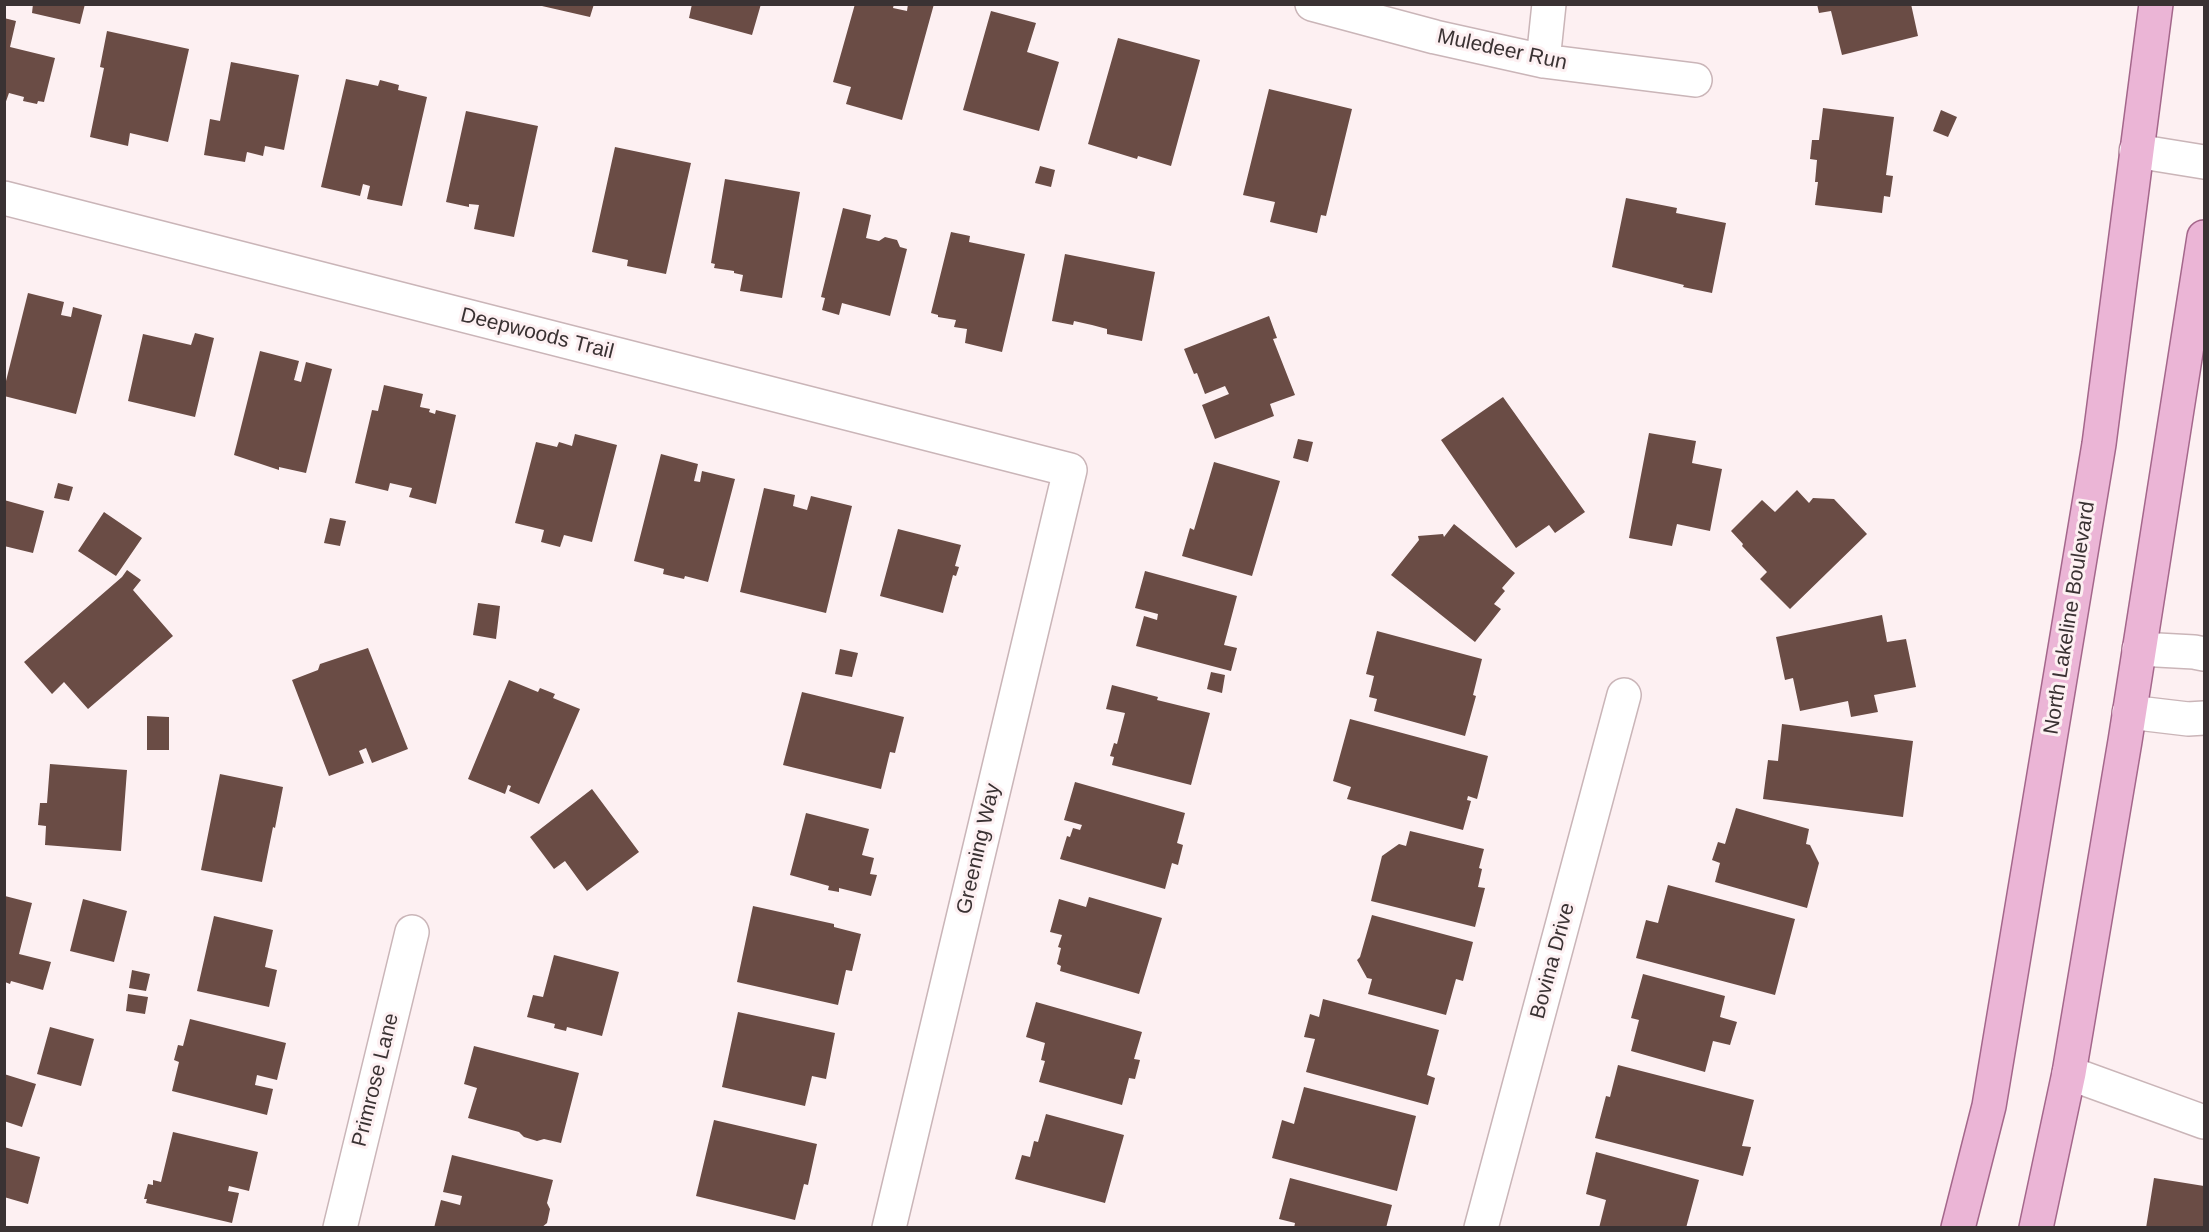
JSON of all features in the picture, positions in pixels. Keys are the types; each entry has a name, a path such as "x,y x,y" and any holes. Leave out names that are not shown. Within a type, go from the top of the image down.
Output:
{"main road":[{"name":"North Lakeline Boulevard","path":"1958,1227 1989,1106 2099,444 2156,4"},
{"path":"2036,1227 2069,1073 2205,237"}],"street":[{"name":"Muledeer Run","path":"1312,4 1435,37 1543,61 1695,80"},
{"path":"1543,61 1550,4"},
{"path":"2136,151 2205,162"},
{"name":"Deepwoods Trail","path":"4,198 1070,470"},
{"name":"Greening Way","path":"889,1227 1070,470"},
{"path":"2139,649 2205,654"},
{"name":"Bovina Drive","path":"1481,1227 1624,695"},
{"path":"2129,712 2188,719 2205,718"},
{"name":"Primrose Lane","path":"340,1227 412,932"},
{"path":"2069,1073 2205,1122"}],"building":[{"path":"33,4 85,4 80,24 32,13"},
{"path":"543,4 594,4 590,17 542,6"},
{"path":"692,4 761,4 752,35 689,18"},
{"path":"855,4 894,4 893,8 907,11 908,4 934,4 902,120 846,104 851,87 833,82"},
{"path":"1817,4 1911,4 1918,36 1842,55 1831,11 1819,13"},
{"path":"991,11 1036,23 1027,52 1059,62 1039,131 963,110"},
{"path":"4,18 16,21 10,47 55,58 44,102 38,101 37,104 23,101 24,97 9,93 4,107"},
{"path":"107,31 189,49 168,142 130,133 128,146 90,137 104,68 100,67"},
{"path":"1118,38 1200,60 1171,166 1138,156 1137,159 1088,144"},
{"path":"231,62 299,75 284,150 265,146 263,156 247,152 245,162 204,155 210,119 220,121"},
{"path":"346,79 378,86 380,80 399,85 398,90 427,97 402,206 367,199 370,186 363,184 360,196 321,187"},
{"path":"1269,89 1352,109 1326,216 1321,215 1317,233 1270,222 1275,202 1243,195"},
{"path":"1823,108 1894,117 1886,175 1893,176 1890,197 1884,196 1882,213 1815,205 1818,182 1815,182 1817,160 1810,159 1812,140 1819,140"},
{"path":"1941,110 1957,117 1948,137 1933,131"},
{"path":"466,111 538,126 514,237 474,229 479,205 469,204 469,207 446,202"},
{"path":"615,147 691,163 666,274 627,266 628,260 592,252"},
{"path":"1040,166 1055,170 1051,187 1035,183"},
{"path":"725,179 800,192 782,298 740,291 743,275 714,268 715,264 711,263"},
{"path":"1626,198 1677,208 1676,213 1726,223 1712,293 1612,267"},
{"path":"843,208 871,215 866,238 879,241 885,237 897,240 900,247 907,249 890,316 842,303 839,315 822,310 825,298 821,297"},
{"path":"951,232 970,236 969,242 1025,254 1002,352 965,343 967,329 954,327 956,320 938,317 931,313"},
{"path":"1065,254 1155,272 1142,341 1107,334 1107,329 1074,321 1073,325 1052,321"},
{"path":"28,293 64,302 61,315 71,317 73,307 102,315 76,414 4,396"},
{"path":"1269,316 1277,338 1273,339 1295,395 1270,404 1274,416 1215,439 1202,405 1229,394 1225,386 1205,394 1184,349"},
{"path":"195,333 214,338 195,417 128,401 143,334 191,345"},
{"path":"260,351 299,361 294,380 301,382 306,362 332,369 306,473 279,467 279,470 234,455"},
{"path":"384,385 423,394 420,407 430,409 429,412 435,414 436,410 456,415 436,504 409,497 412,488 390,483 388,491 355,483 372,410 378,411"},
{"path":"1503,397 1585,512 1555,533 1549,525 1516,548 1441,440"},
{"path":"1649,433 1696,441 1692,463 1722,469 1710,531 1677,524 1672,546 1629,538"},
{"path":"575,434 617,445 592,542 564,535 560,547 541,542 544,530 515,523 536,442 557,447 559,442 572,446"},
{"path":"1298,439 1313,442 1308,462 1293,458"},
{"path":"661,454 698,464 694,481 700,482 702,471 735,479 708,582 685,576 684,579 663,574 664,569 634,561"},
{"path":"1214,462 1280,481 1252,576 1182,556 1190,528 1194,530"},
{"path":"58,483 73,487 69,501 54,498"},
{"path":"764,488 795,495 793,506 807,510 811,496 852,506 826,613 740,592"},
{"path":"1797,490 1809,503 1813,498 1834,499 1867,534 1790,609 1760,579 1767,572 1731,531 1762,500 1775,512"},
{"path":"4,500 44,511 33,553 4,546"},
{"path":"104,512 142,538 116,576 78,551"},
{"path":"330,518 346,521 340,546 324,543"},
{"path":"1454,524 1515,573 1502,588 1505,591 1494,604 1501,609 1475,642 1391,575 1419,540 1418,536 1443,534 1444,537"},
{"path":"898,529 961,545 955,566 959,567 956,576 953,575 943,613 880,596"},
{"path":"127,570 141,580 133,590 173,636 88,709 64,682 52,694 24,662 122,577"},
{"path":"1145,571 1237,596 1224,645 1237,648 1231,671 1136,646 1144,616 1157,620 1158,614 1135,608"},
{"path":"478,603 500,606 496,639 473,635"},
{"path":"1882,615 1887,642 1906,639 1916,687 1874,695 1878,712 1851,717 1848,701 1800,711 1793,678 1785,680 1776,637"},
{"path":"1377,631 1482,659 1473,695 1476,696 1465,736 1374,711 1377,699 1369,697 1374,676 1366,674"},
{"path":"368,648 408,749 372,763 366,748 359,751 364,763 329,776 292,680 318,670 320,664"},
{"path":"840,649 858,653 852,677 835,674"},
{"path":"1211,672 1225,675 1222,693 1207,689"},
{"path":"509,680 538,692 540,688 555,694 553,698 580,709 539,804 509,791 511,786 508,785 505,794 468,779"},
{"path":"1112,685 1158,697 1157,700 1210,713 1191,785 1112,765 1114,757 1110,756 1114,743 1117,744 1125,713 1106,709"},
{"path":"802,692 904,717 895,753 890,752 881,789 783,765"},
{"path":"147,716 169,717 169,750 147,750"},
{"path":"1350,719 1488,756 1477,799 1468,796 1467,800 1471,801 1463,830 1347,799 1351,787 1333,781"},
{"path":"1782,724 1913,741 1903,817 1763,799 1768,760 1778,761"},
{"path":"50,764 127,770 121,851 45,845 46,826 38,825 40,803 47,803"},
{"path":"220,774 283,787 262,882 201,870"},
{"path":"1075,782 1185,813 1177,843 1183,845 1178,865 1172,863 1165,889 1060,859 1067,836 1070,837 1073,828 1080,830 1082,825 1064,820"},
{"path":"592,789 639,852 587,891 565,861 554,869 530,837"},
{"path":"1736,808 1809,829 1806,844 1810,845 1819,863 1807,908 1715,882 1720,863 1712,860 1718,842 1725,844"},
{"path":"806,813 869,829 862,855 874,858 870,874 877,875 871,896 839,888 839,892 828,890 829,886 790,875"},
{"path":"1410,831 1484,849 1479,868 1482,869 1478,887 1485,888 1475,927 1371,901 1382,856 1399,844 1406,846"},
{"path":"1668,885 1795,919 1775,995 1636,958 1646,920 1658,923"},
{"path":"5,896 32,903 19,954 51,962 43,990 11,981 10,984 5,982"},
{"path":"1089,897 1162,918 1139,994 1060,971 1061,966 1057,964 1061,948 1058,947 1062,935 1050,932 1059,899 1086,907"},
{"path":"83,899 127,911 114,962 70,951"},
{"path":"753,906 834,924 834,927 861,934 852,971 846,970 838,1005 737,982"},
{"path":"1372,915 1473,942 1463,981 1456,979 1446,1015 1368,994 1372,979 1367,978 1357,960 1360,957"},
{"path":"214,916 273,930 265,967 277,970 269,1007 197,991"},
{"path":"554,955 619,972 602,1036 567,1027 566,1031 554,1028 555,1024 527,1017 533,995 543,997"},
{"path":"132,970 150,974 146,991 129,988"},
{"path":"1643,974 1725,996 1720,1017 1737,1022 1730,1045 1713,1041 1705,1072 1631,1051 1639,1020 1631,1018"},
{"path":"128,994 148,997 145,1014 126,1011"},
{"path":"1323,999 1439,1030 1427,1075 1435,1078 1428,1105 1306,1072 1315,1039 1304,1037 1310,1014 1319,1017"},
{"path":"1036,1002 1142,1032 1134,1059 1140,1060 1135,1079 1129,1078 1122,1105 1039,1082 1045,1061 1041,1060 1045,1043 1026,1037"},
{"path":"738,1012 835,1033 826,1079 812,1076 805,1106 722,1087"},
{"path":"190,1019 286,1043 277,1080 257,1075 255,1085 273,1089 267,1115 172,1091 179,1062 174,1060 178,1045 183,1046"},
{"path":"50,1027 94,1039 81,1086 37,1074"},
{"path":"474,1046 579,1073 561,1143 544,1139 537,1141 524,1137 519,1132 468,1118 477,1088 464,1084"},
{"path":"1618,1065 1754,1100 1742,1146 1751,1147 1743,1176 1595,1138 1606,1096 1610,1097"},
{"path":"4,1074 36,1084 22,1127 4,1121"},
{"path":"1304,1087 1416,1116 1397,1191 1272,1158 1282,1120 1294,1124"},
{"path":"1046,1114 1124,1135 1105,1203 1015,1179 1022,1155 1030,1157 1034,1141 1038,1142"},
{"path":"714,1120 817,1144 808,1185 804,1184 795,1220 696,1196"},
{"path":"173,1132 258,1152 249,1191 229,1186 228,1191 239,1193 232,1223 146,1203 147,1199 144,1199 148,1184 153,1185 153,1180 161,1182"},
{"path":"4,1147 40,1157 28,1204 4,1197"},
{"path":"1596,1152 1699,1180 1686,1228 1599,1228 1606,1200 1586,1194"},
{"path":"452,1155 553,1180 547,1203 550,1209 547,1223 541,1228 434,1228 441,1200 460,1205 462,1196 443,1192"},
{"path":"1290,1178 1392,1205 1386,1228 1294,1228 1295,1223 1279,1219"},
{"path":"2154,1178 2204,1186 2204,1228 2146,1228"}]}
